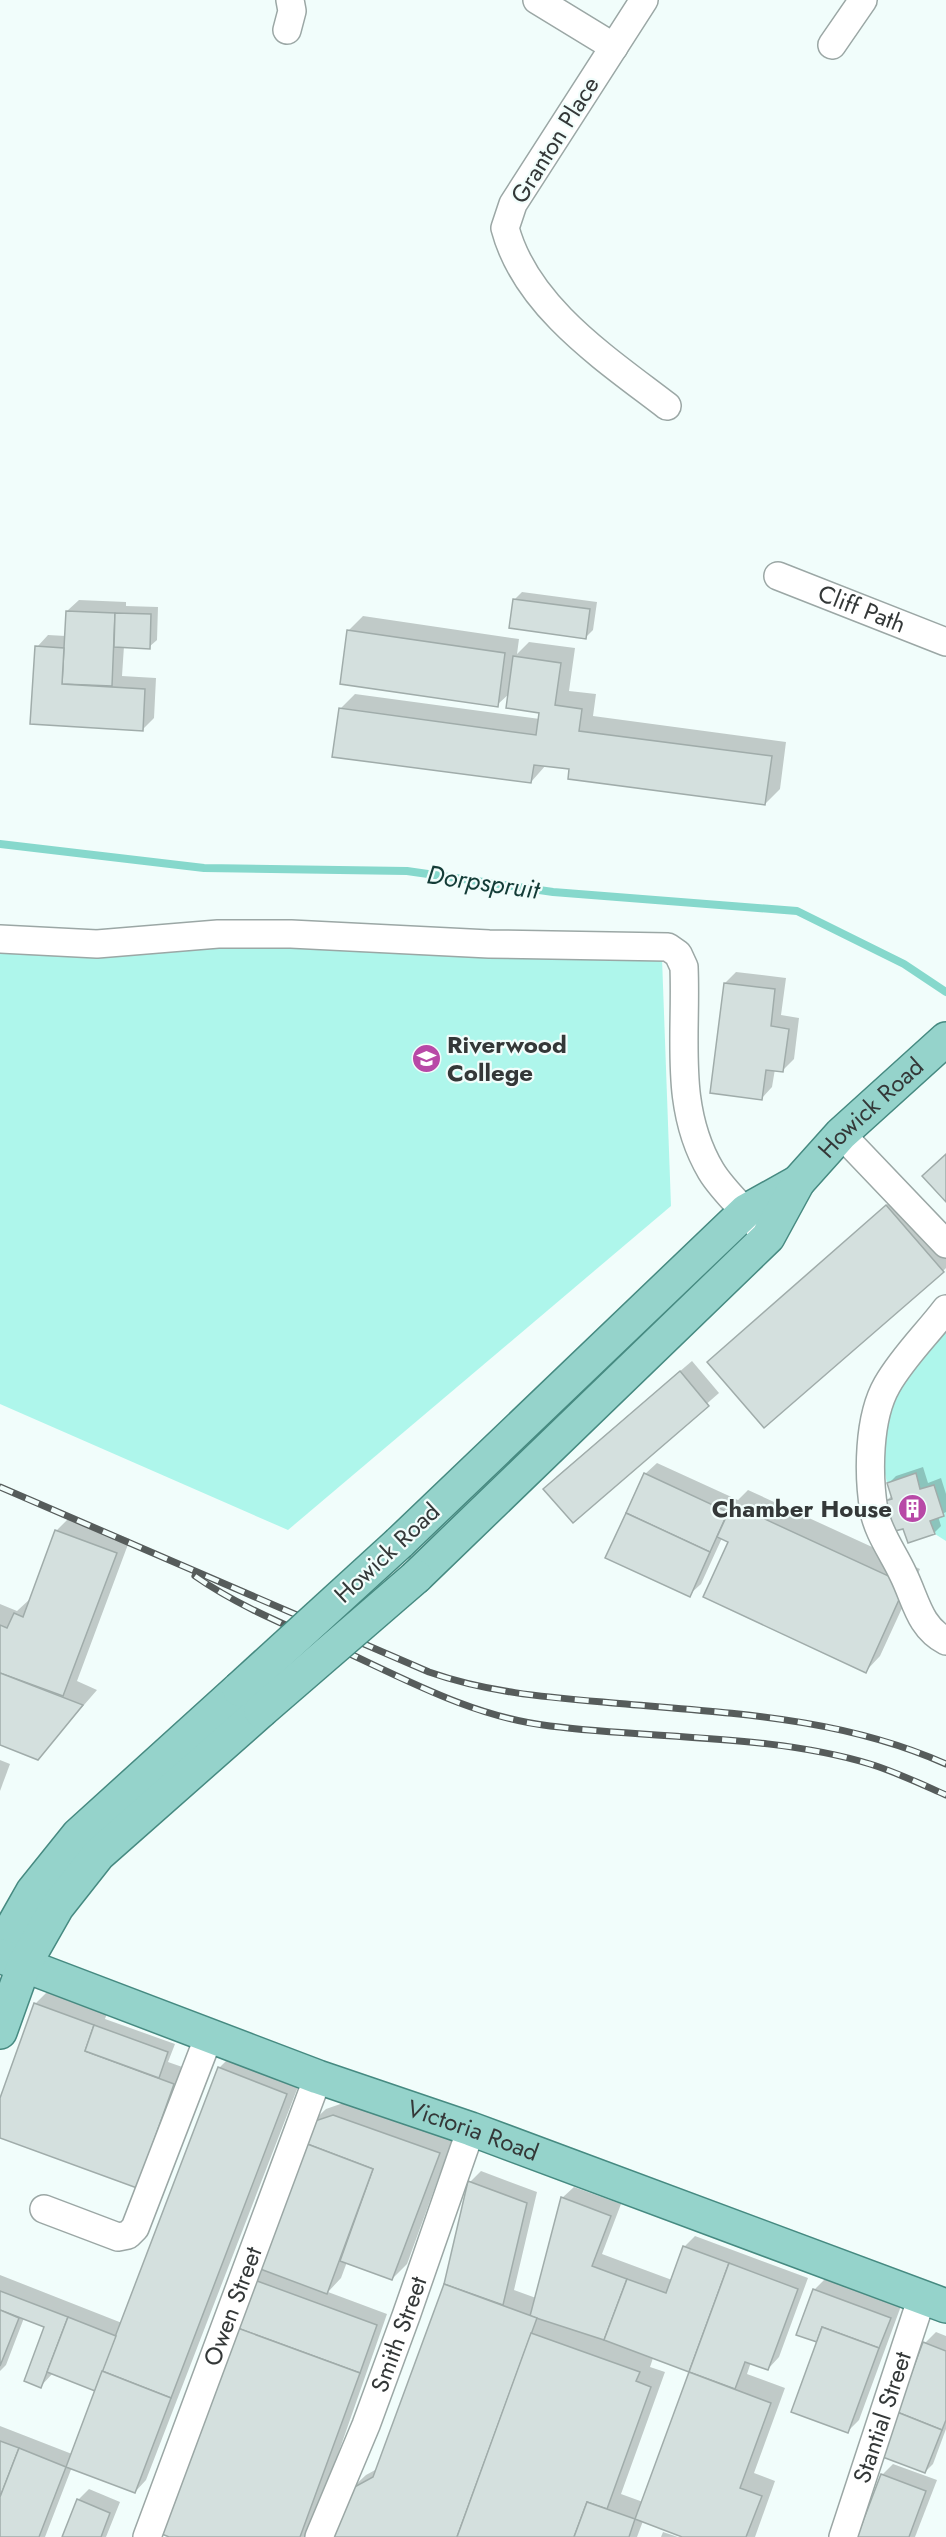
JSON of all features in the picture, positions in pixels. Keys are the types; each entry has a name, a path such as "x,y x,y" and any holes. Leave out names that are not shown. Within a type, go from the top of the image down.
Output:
{"main road":[{"name":"Howick Road","path":"0,2032 8,1957 33,1891 78,1835 250,1700 416,1577 768,1237 798,1182 841,1134 946,1039"},
{"name":"Howick Road","path":"250,1700 399,1543 746,1211 798,1182"},
{"name":"Victoria Road","path":"8,1957 318,2077 471,2129 934,2301"}],"street":[{"path":"287,30 292,11 290,0"},
{"path":"537,0 614,47"},
{"name":"Granton Place","path":"644,0 513,204 505,228 518,260 532,283 558,314 590,347 667,406"},
{"path":"832,45 863,0"},
{"name":"Cliff Path","path":"778,576 946,642"},
{"path":"0,939 96,944 218,934 281,934 489,944 669,947 678,954 684,967 684,1070 687,1115 711,1171 768,1237"},
{"path":"841,1134 946,1244"},
{"path":"946,1309 886,1387 874,1424 871,1452 874,1513 910,1586 922,1620 932,1633 946,1641"},
{"path":"44,2209 118,2237 128,2235 135,2228 209,2036"},
{"name":"Owen Street","path":"147,2537 318,2077"},
{"name":"Smith Street","path":"319,2537 402,2326 471,2129"},
{"name":"Stantial Street","path":"843,2537 934,2301"}],"green space":[{"path":"0,935 662,958 671,1206 288,1530 0,1404"},
{"path":"946,1324 946,1541 935,1534 930,1521 944,1516 934,1485 920,1489 915,1474 887,1483 883,1464 892,1385"}],"building":[{"path":"513,599 590,609 586,639 509,628"},
{"path":"66,611 115,613 112,686 62,684"},
{"path":"115,613 151,614 150,649 114,647"},
{"path":"347,630 505,653 498,707 340,684"},
{"path":"35,646 64,648 62,684 145,689 143,731 30,724"},
{"path":"513,656 561,663 555,705 582,709 579,731 772,756 765,805 568,779 569,769 534,765 531,783 332,757 339,708 536,735 539,713 506,708"},
{"path":"724,983 775,989 771,1026 789,1029 783,1072 766,1070 762,1100 710,1093"},
{"path":"946,1154 946,1202 922,1176"},
{"path":"886,1205 944,1272 764,1428 707,1362"},
{"path":"680,1371 709,1406 573,1523 543,1489"},
{"path":"644,1473 728,1512 710,1552 626,1513"},
{"name":"Chamber House","path":"916,1473 920,1489 934,1485 944,1516 930,1521 935,1534 908,1543 903,1529 891,1532 881,1502 892,1499 887,1483"},
{"path":"732,1504 906,1584 866,1673 703,1597 728,1542 717,1537"},
{"path":"626,1513 710,1552 690,1597 605,1558"},
{"path":"55,1530 117,1553 63,1696 0,1673 0,1625 7,1628 14,1613 23,1617"},
{"path":"0,1673 83,1705 38,1760 0,1745"},
{"path":"34,2003 94,2025 85,2051 174,2084 137,2188 0,2138 0,2098"},
{"path":"94,2025 168,2052 159,2078 85,2051"},
{"path":"218,2067 287,2094 171,2398 102,2371"},
{"path":"333,2115 440,2153 392,2280 340,2261 373,2169 302,2142 309,2123"},
{"path":"302,2142 373,2169 327,2294 255,2267"},
{"path":"468,2181 527,2203 503,2305 444,2284"},
{"path":"561,2197 611,2216 592,2266 627,2279 604,2340 530,2316"},
{"path":"683,2246 729,2263 689,2372 604,2340 627,2279 666,2293"},
{"path":"729,2263 798,2289 768,2370 745,2362 735,2389 689,2372"},
{"path":"249,2278 377,2325 360,2373 232,2326"},
{"path":"444,2284 537,2318 457,2537 331,2537 349,2490 373,2477"},
{"path":"813,2289 891,2318 879,2348 822,2327 817,2342 796,2335"},
{"path":"0,2291 68,2317 41,2388 24,2381 44,2327 0,2310"},
{"path":"0,2310 19,2318 0,2366"},
{"path":"68,2317 116,2336 95,2391 47,2372"},
{"path":"232,2326 360,2373 300,2537 169,2537 157,2532"},
{"path":"822,2327 879,2348 848,2433 791,2412"},
{"path":"531,2333 640,2372 636,2381 651,2387 607,2509 587,2502 574,2537 457,2537"},
{"path":"923,2342 946,2351 946,2420 942,2430 897,2412"},
{"path":"102,2371 171,2398 135,2493 66,2467"},
{"path":"689,2372 771,2403 740,2488 762,2496 746,2537 682,2537 635,2519"},
{"path":"897,2412 942,2430 925,2473 880,2456"},
{"path":"0,2441 19,2448 0,2497"},
{"path":"19,2448 66,2467 39,2537 0,2537 0,2497"},
{"path":"881,2474 926,2491 909,2537 857,2537"},
{"path":"77,2499 110,2513 101,2537 62,2537"},
{"path":"587,2502 635,2519 629,2537 574,2537"}],"waterway":[{"name":"Dorpspruit","path":"0,844 204,868 407,871 553,892 797,911 904,964 946,992"}],"railway":[{"path":"0,1487 429,1672 450,1679 537,1696 734,1714 820,1726 863,1735 946,1764"},
{"path":"195,1576 228,1597 280,1623 438,1695 493,1714 550,1726 793,1747 870,1764 946,1795"}],"place":[{"name":"Riverwood College","path":"426,1059"},
{"name":"Chamber House","path":"913,1509"}]}
